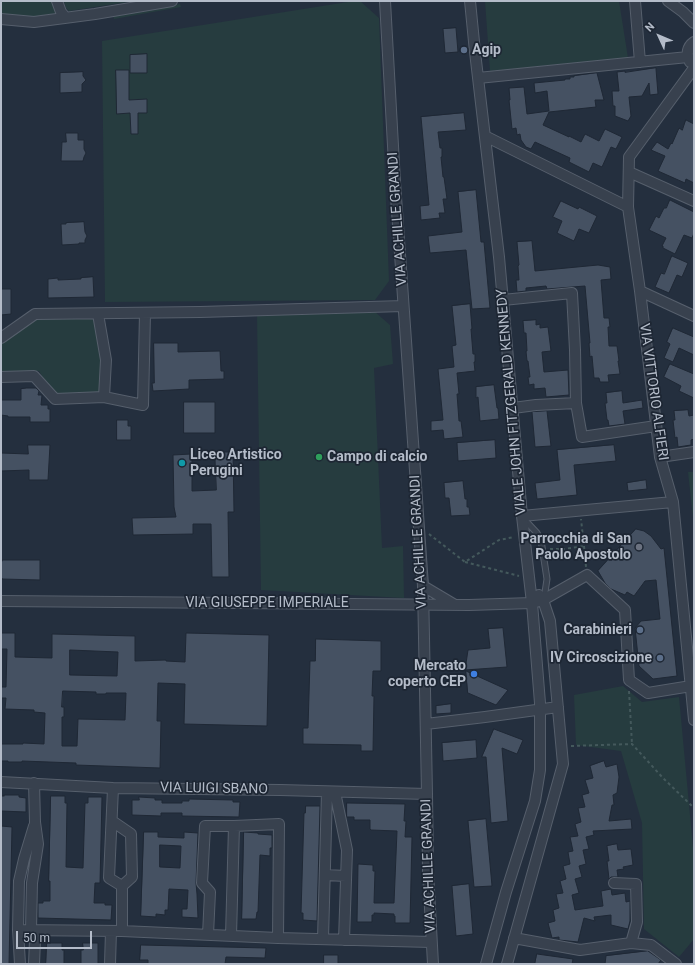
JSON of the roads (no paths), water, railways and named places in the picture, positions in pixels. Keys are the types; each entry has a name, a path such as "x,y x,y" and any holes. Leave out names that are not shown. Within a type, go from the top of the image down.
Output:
{"street":[{"path":"57,1 61,12 66,18"},
{"path":"1,19 34,22 66,18 142,4 172,1"},
{"name":"VIA ACHILLE GRANDI","path":"385,1 403,306 423,586 422,605 426,724 428,871 433,964"},
{"name":"VIALE JOHN FITZGERALD KENNEDY","path":"470,1 499,257 522,516 532,603 540,710 540,770 535,801 506,892 486,964"},
{"path":"635,1 640,62"},
{"path":"668,1 683,12 694,23"},
{"path":"694,42 687,52 689,61 694,67"},
{"path":"478,78 688,57"},
{"name":"VIA VITTORIO ALFIERI","path":"694,67 629,156 628,207 660,457 673,502 694,720"},
{"path":"485,136 628,207"},
{"path":"629,172 694,201"},
{"path":"503,300 572,292 576,403 582,437 656,426"},
{"path":"640,292 694,316"},
{"path":"1,338 35,314 145,313 403,306"},
{"path":"1,377 34,376 55,399 104,397 143,405 145,313"},
{"path":"98,314 106,360 104,397"},
{"path":"513,408 576,403"},
{"path":"660,457 694,452"},
{"path":"522,516 673,502"},
{"name":"VIA GIUSEPPE IMPERIALE","path":"1,602 422,605 532,603 543,600 587,576 624,610 629,680 648,693 691,686"},
{"path":"507,964 562,764 550,621 543,600 530,582"},
{"path":"423,586 455,605"},
{"path":"426,724 485,718 558,707"},
{"name":"VIA LUIGI SBANO","path":"1,782 113,788 427,794"},
{"path":"34,783 35,822 38,844 32,874 31,930 35,940 34,964"},
{"path":"113,788 109,878 122,886"},
{"path":"323,939 325,875 331,792"},
{"path":"331,792 347,850 344,940"},
{"path":"112,821 131,834 132,877 122,886 122,931"},
{"path":"20,964 18,930 19,881 35,822"},
{"path":"208,935 210,892 202,883 205,826 279,824 278,938"},
{"path":"231,936 234,826"},
{"path":"325,875 346,876"},
{"path":"614,883 636,884 637,922 631,942"},
{"path":"18,930 122,931 278,938 432,942"},
{"path":"110,964 111,931"},
{"path":"514,938 580,950 631,942 652,945 676,964"}],"lane":[{"path":"522,516 537,533 541,540 547,579 543,600"}],"place":[{"name":"Agip","path":"464,50"},
{"name":"Campo di calcio","path":"319,457"},
{"name":"Liceo Artistico Perugini","path":"182,463"},
{"name":"Parrocchia di San Paolo Apostolo","path":"639,547"},
{"name":"Carabinieri","path":"640,630"},
{"name":"IV Circoscizione","path":"660,658"},
{"name":"Mercato coperto CEP","path":"474,674"}]}
